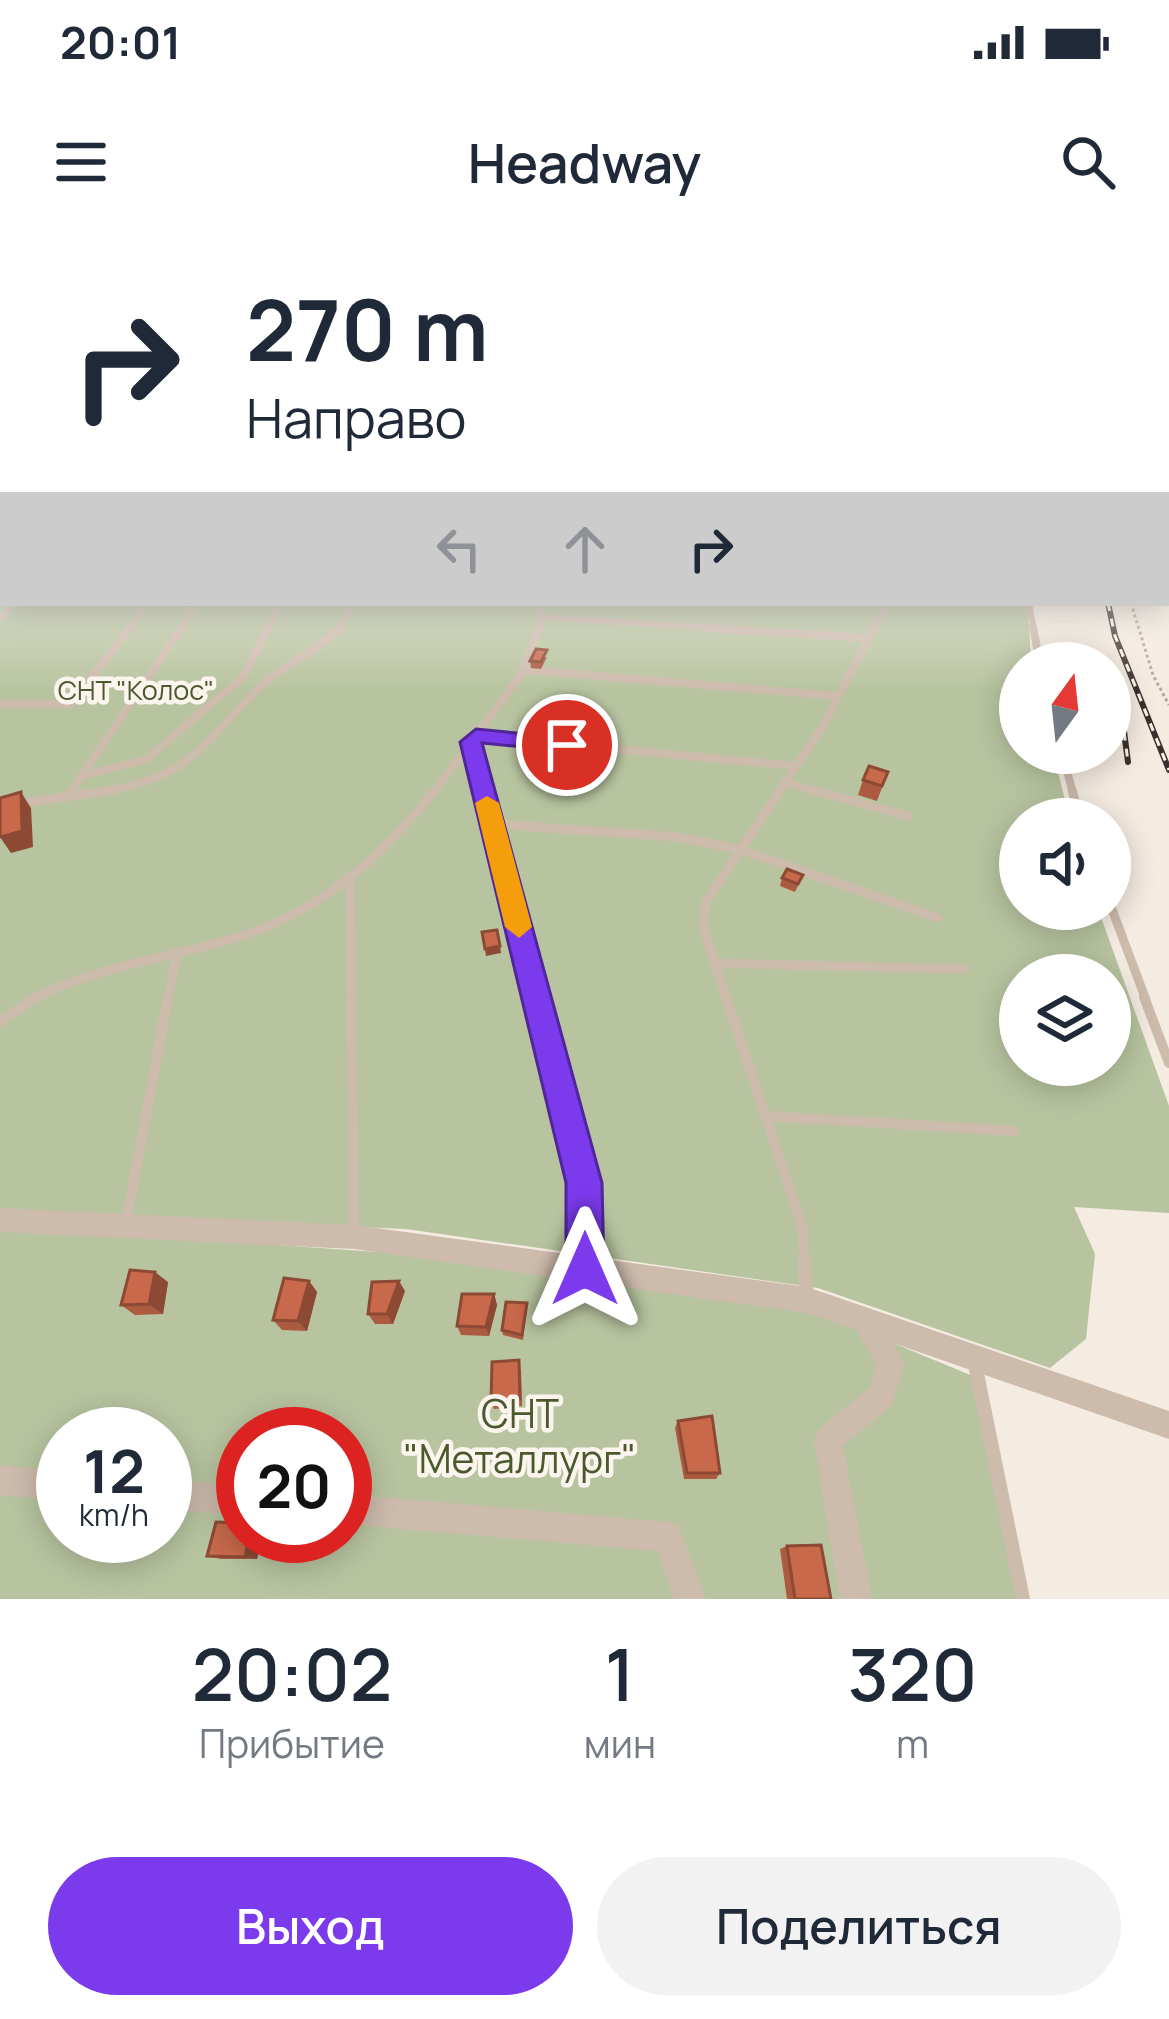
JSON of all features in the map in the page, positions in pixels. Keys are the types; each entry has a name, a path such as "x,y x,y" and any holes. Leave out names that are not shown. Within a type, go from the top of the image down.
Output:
{"street":[{"path":"0,1220 354,1237 807,1300 1169,1425"},
{"path":"856,1599 828,1440 882,1395 890,1364 866,1321"},
{"path":"0,1480 36,1483"},
{"path":"372,1512 668,1537 690,1599"}],"lane":[{"path":"0,704 72,704 146,606"},
{"path":"68,796 196,606"},
{"path":"82,776 147,759 231,689 243,676 280,606"},
{"path":"0,806 148,783 184,764 206,749 272,677 331,639 354,606"},
{"path":"0,1022 19,1006 107,968 268,928 350,878 417,817 524,670 533,657 542,606"},
{"path":"807,1300 802,1226 703,926 706,902 838,695 885,606"},
{"path":"1030,606 1036,642"},
{"path":"542,617 866,638"},
{"path":"524,670 838,695"},
{"path":"474,739 795,766"},
{"path":"474,739 584,1183 585,1269"},
{"path":"784,782 908,816"},
{"path":"492,824 677,837 739,849 938,918"},
{"path":"350,878 354,1237"},
{"path":"1120,930 1169,1064"},
{"path":"125,1226 177,951"},
{"path":"715,963 964,969"},
{"path":"765,1116 1014,1131"},
{"path":"974,1359 1023,1599"}],"path":[{"path":"1132,606 1153,675 1169,705"}],"green space":[{"name":"СНТ \"Колос\"","path":"0,606 1028,606 1030,642 999,642 999,774 1058,774 1065,798 999,798 999,930 1106,930 1114,954 999,954 999,1086 1131,1086 1131,1001 1169,1106 1169,1213 1074,1207 1095,1254 1086,1339 1050,1368 818,1288 406,1229 0,1212"},
{"name":"СНТ \"Металлург\"","path":"0,1225 406,1254 591,1283 799,1304 980,1379 1023,1599 0,1599"}],"building":[{"path":"536,649 547,650 541,662 530,661"},
{"path":"869,766 888,772 882,786 863,780"},
{"path":"21,792 22,831 0,837 0,798"},
{"path":"787,869 803,875 798,884 782,878"},
{"path":"497,930 500,946 485,949 482,932"},
{"path":"130,1270 155,1272 149,1304 121,1305"},
{"path":"284,1278 309,1281 298,1321 273,1320"},
{"path":"399,1281 387,1314 368,1314 372,1282"},
{"path":"462,1294 494,1294 486,1327 457,1326"},
{"path":"506,1302 527,1303 522,1335 502,1330"},
{"path":"519,1360 520,1399 491,1401 492,1362"},
{"path":"712,1416 720,1473 687,1473 678,1421"},
{"path":"216,1522 216,1556 207,1556"},
{"path":"821,1545 831,1599 795,1599 787,1546"}],"railway":[{"path":"1109,606 1115,636 1169,770"}],"slow traffic":[{"path":"487,803 519,927"}],"route":[{"path":"567,745 476,736 471,742 584,1183 585,1269"}]}
